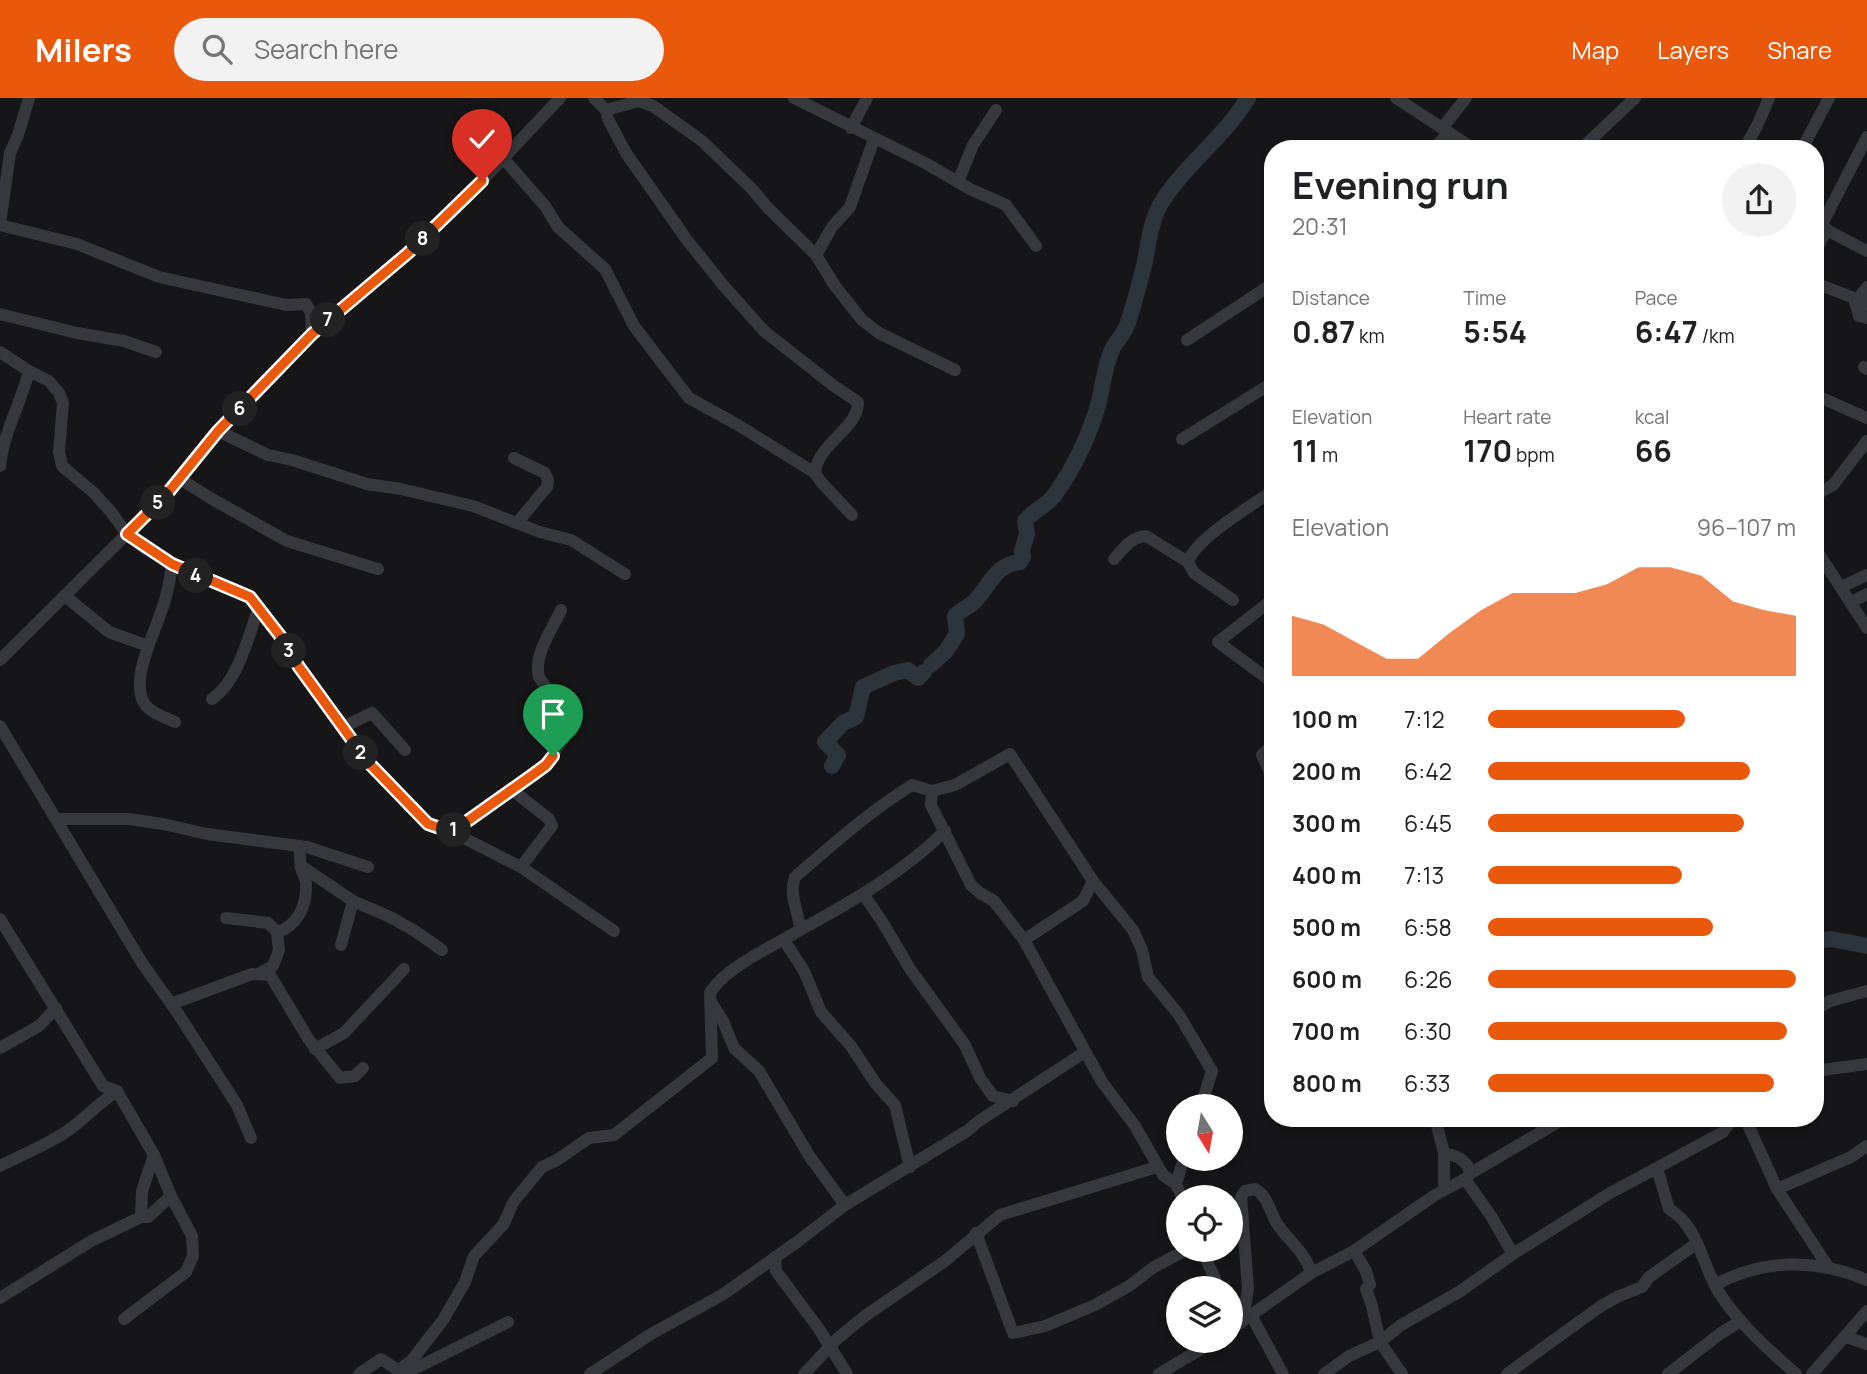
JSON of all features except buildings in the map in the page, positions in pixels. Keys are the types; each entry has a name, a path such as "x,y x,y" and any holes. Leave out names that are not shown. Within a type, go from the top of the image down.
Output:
{"street":[{"path":"29,98 10,153 2,189 0,225 78,244 159,277 286,305 306,304 311,313 312,334"},
{"path":"0,658 180,479 218,431 312,334 408,253 560,98"},
{"path":"594,98 606,110 626,153 687,240 723,285 764,331 834,386 858,401 858,409 853,418 821,455 815,473"},
{"path":"794,98 1006,205 1036,246"},
{"path":"851,128 867,98"},
{"path":"1396,98 1460,140"},
{"path":"1439,140 1466,98"},
{"path":"1591,140 1635,98"},
{"path":"1749,140 1769,98"},
{"path":"1807,140 1829,98"},
{"path":"606,110 639,101 653,106 702,141 816,255 835,286 862,320 879,332 955,370"},
{"path":"958,182 972,145 996,110"},
{"path":"1824,220 1867,137"},
{"path":"816,255 832,227 850,207 874,139"},
{"path":"503,158 545,206 558,227 605,269 634,326 689,398 815,473 852,515"},
{"path":"1824,228 1867,251"},
{"path":"1824,286 1854,298 1858,316 1867,318"},
{"path":"1867,287 1861,293 1861,300 1867,306"},
{"path":"1186,340 1264,289"},
{"path":"0,314 77,333 124,341 156,352"},
{"path":"0,352 49,381 59,393 63,403 59,452 62,466 94,493 127,534 195,576 235,589 250,597 368,762 404,802 428,824 452,832 521,867 614,931"},
{"path":"0,466 4,443 20,404 29,371"},
{"path":"1182,439 1264,388"},
{"path":"1824,399 1867,418"},
{"path":"218,431 268,455 367,484 473,506 540,532 571,540 625,574"},
{"path":"1824,490 1833,485 1867,441"},
{"path":"514,458 545,473 548,480 547,487 517,523"},
{"path":"180,479 287,541 378,569"},
{"path":"1188,562 1189,557 1209,536 1264,497"},
{"path":"1114,559 1131,541 1146,536 1188,562 1194,573 1233,600"},
{"path":"172,564 162,612 148,646 140,684 145,705 175,722"},
{"path":"1824,568 1841,587 1867,628"},
{"path":"1841,587 1867,575"},
{"path":"1851,602 1867,594"},
{"path":"65,596 109,632 148,646"},
{"path":"1264,606 1218,642 1264,676"},
{"path":"212,699 221,693 240,659 259,607"},
{"path":"452,832 546,765 571,726 539,677 537,669 542,649 561,610"},
{"path":"343,727 373,713 405,750"},
{"path":"0,726 142,963 237,1105 251,1138"},
{"path":"800,930 799,915 791,890 795,877 866,816 912,785 932,791 955,785 1010,754 1093,881 1133,930 1142,950 1148,977 1179,1014 1212,1070 1205,1094"},
{"path":"511,789 549,819 552,825 521,867"},
{"path":"932,791 931,805 971,885 994,901 1024,940 1102,1082 1135,1126 1157,1167 1163,1175 1177,1184 1180,1171"},
{"path":"57,819 129,819 207,834 299,846 336,855 368,867"},
{"path":"403,1373 443,1320 466,1282 474,1256 503,1225 514,1201 541,1167 557,1160 589,1138 614,1135 712,1058 710,993 718,983 750,959 864,895 921,854 945,831"},
{"path":"278,932 290,929 304,904 306,883 299,846"},
{"path":"301,866 353,901 390,917 442,950"},
{"path":"1024,940 1083,901 1093,881"},
{"path":"864,895 910,969 965,1045 979,1077 993,1096 1013,1101"},
{"path":"341,945 353,901"},
{"path":"171,1004 273,966 279,950 278,932 268,923 226,919"},
{"path":"2,927 56,1008 103,1086 117,1091 154,1155 192,1236 193,1256 186,1272 124,1320"},
{"path":"784,940 804,971 821,1012 851,1046 876,1084 895,1105 910,1167"},
{"path":"315,1049 344,1033 404,969"},
{"path":"260,973 270,975 276,982 315,1049 340,1078 355,1076 363,1068"},
{"path":"1824,1004 1867,992"},
{"path":"710,1000 723,1021 734,1048 759,1071 810,1157 845,1205"},
{"path":"0,1048 39,1026 56,1008"},
{"path":"590,1374 651,1334 722,1295 845,1205 967,1131 1085,1052"},
{"path":"1824,1070 1867,1064"},
{"path":"98,1103 103,1086"},
{"path":"0,1166 77,1124 98,1103 117,1091"},
{"path":"990,1114 993,1096"},
{"path":"1437,1127 1444,1153 1444,1189"},
{"path":"1243,1320 1311,1273 1354,1251 1444,1189 1550,1127"},
{"path":"1324,1374 1349,1356 1380,1342 1401,1325 1459,1292 1513,1254 1610,1193 1723,1132 1727,1127"},
{"path":"1749,1127 1777,1189 1829,1268"},
{"path":"1777,1189 1851,1157 1867,1146"},
{"path":"1444,1153 1456,1155 1468,1164 1468,1176 1513,1254"},
{"path":"141,1217 142,1191 154,1155"},
{"path":"804,1374 838,1338 865,1316 945,1261 1000,1215 1157,1167"},
{"path":"1653,1170 1659,1175 1669,1209 1679,1215 1689,1227 1716,1285 1741,1321 1774,1356 1796,1374"},
{"path":"1243,1307 1248,1288 1241,1197 1245,1191 1255,1189 1264,1196 1277,1223 1307,1260 1311,1273"},
{"path":"0,1298 91,1241 141,1217 148,1217 172,1196"},
{"path":"976,1233 1013,1333 1045,1326 1095,1306 1166,1261"},
{"path":"1507,1374 1601,1306 1642,1287 1648,1277 1696,1244"},
{"path":"1354,1251 1366,1271 1370,1285 1366,1289 1380,1342 1402,1374"},
{"path":"775,1257 776,1271 819,1328 847,1374"},
{"path":"1716,1285 1746,1272 1796,1263 1843,1270 1867,1280"},
{"path":"758,1268 776,1271"},
{"path":"1812,1374 1867,1311"},
{"path":"1668,1374 1741,1321"},
{"path":"403,1373 508,1322"},
{"path":"1243,1328 1283,1374"},
{"path":"1846,1337 1867,1344"},
{"path":"1159,1374 1194,1353"},
{"path":"359,1374 381,1359 403,1373"}],"waterway":[{"path":"931,665 946,651 957,634 955,616 980,596 998,572 1020,562 1023,557 1027,534 1025,521 1056,493 1074,464 1088,433 1109,357 1128,323 1160,205 1248,98"},
{"path":"832,766 838,755 825,742 843,723 856,717 863,687 894,673 908,670 918,678 924,672"},
{"path":"1824,940 1867,946"}],"route":[{"path":"482,181 408,253 312,334 218,431 166,495 127,534 144,548 195,576 235,589 250,597 368,762 428,824 452,832 546,765 553,756"}]}
